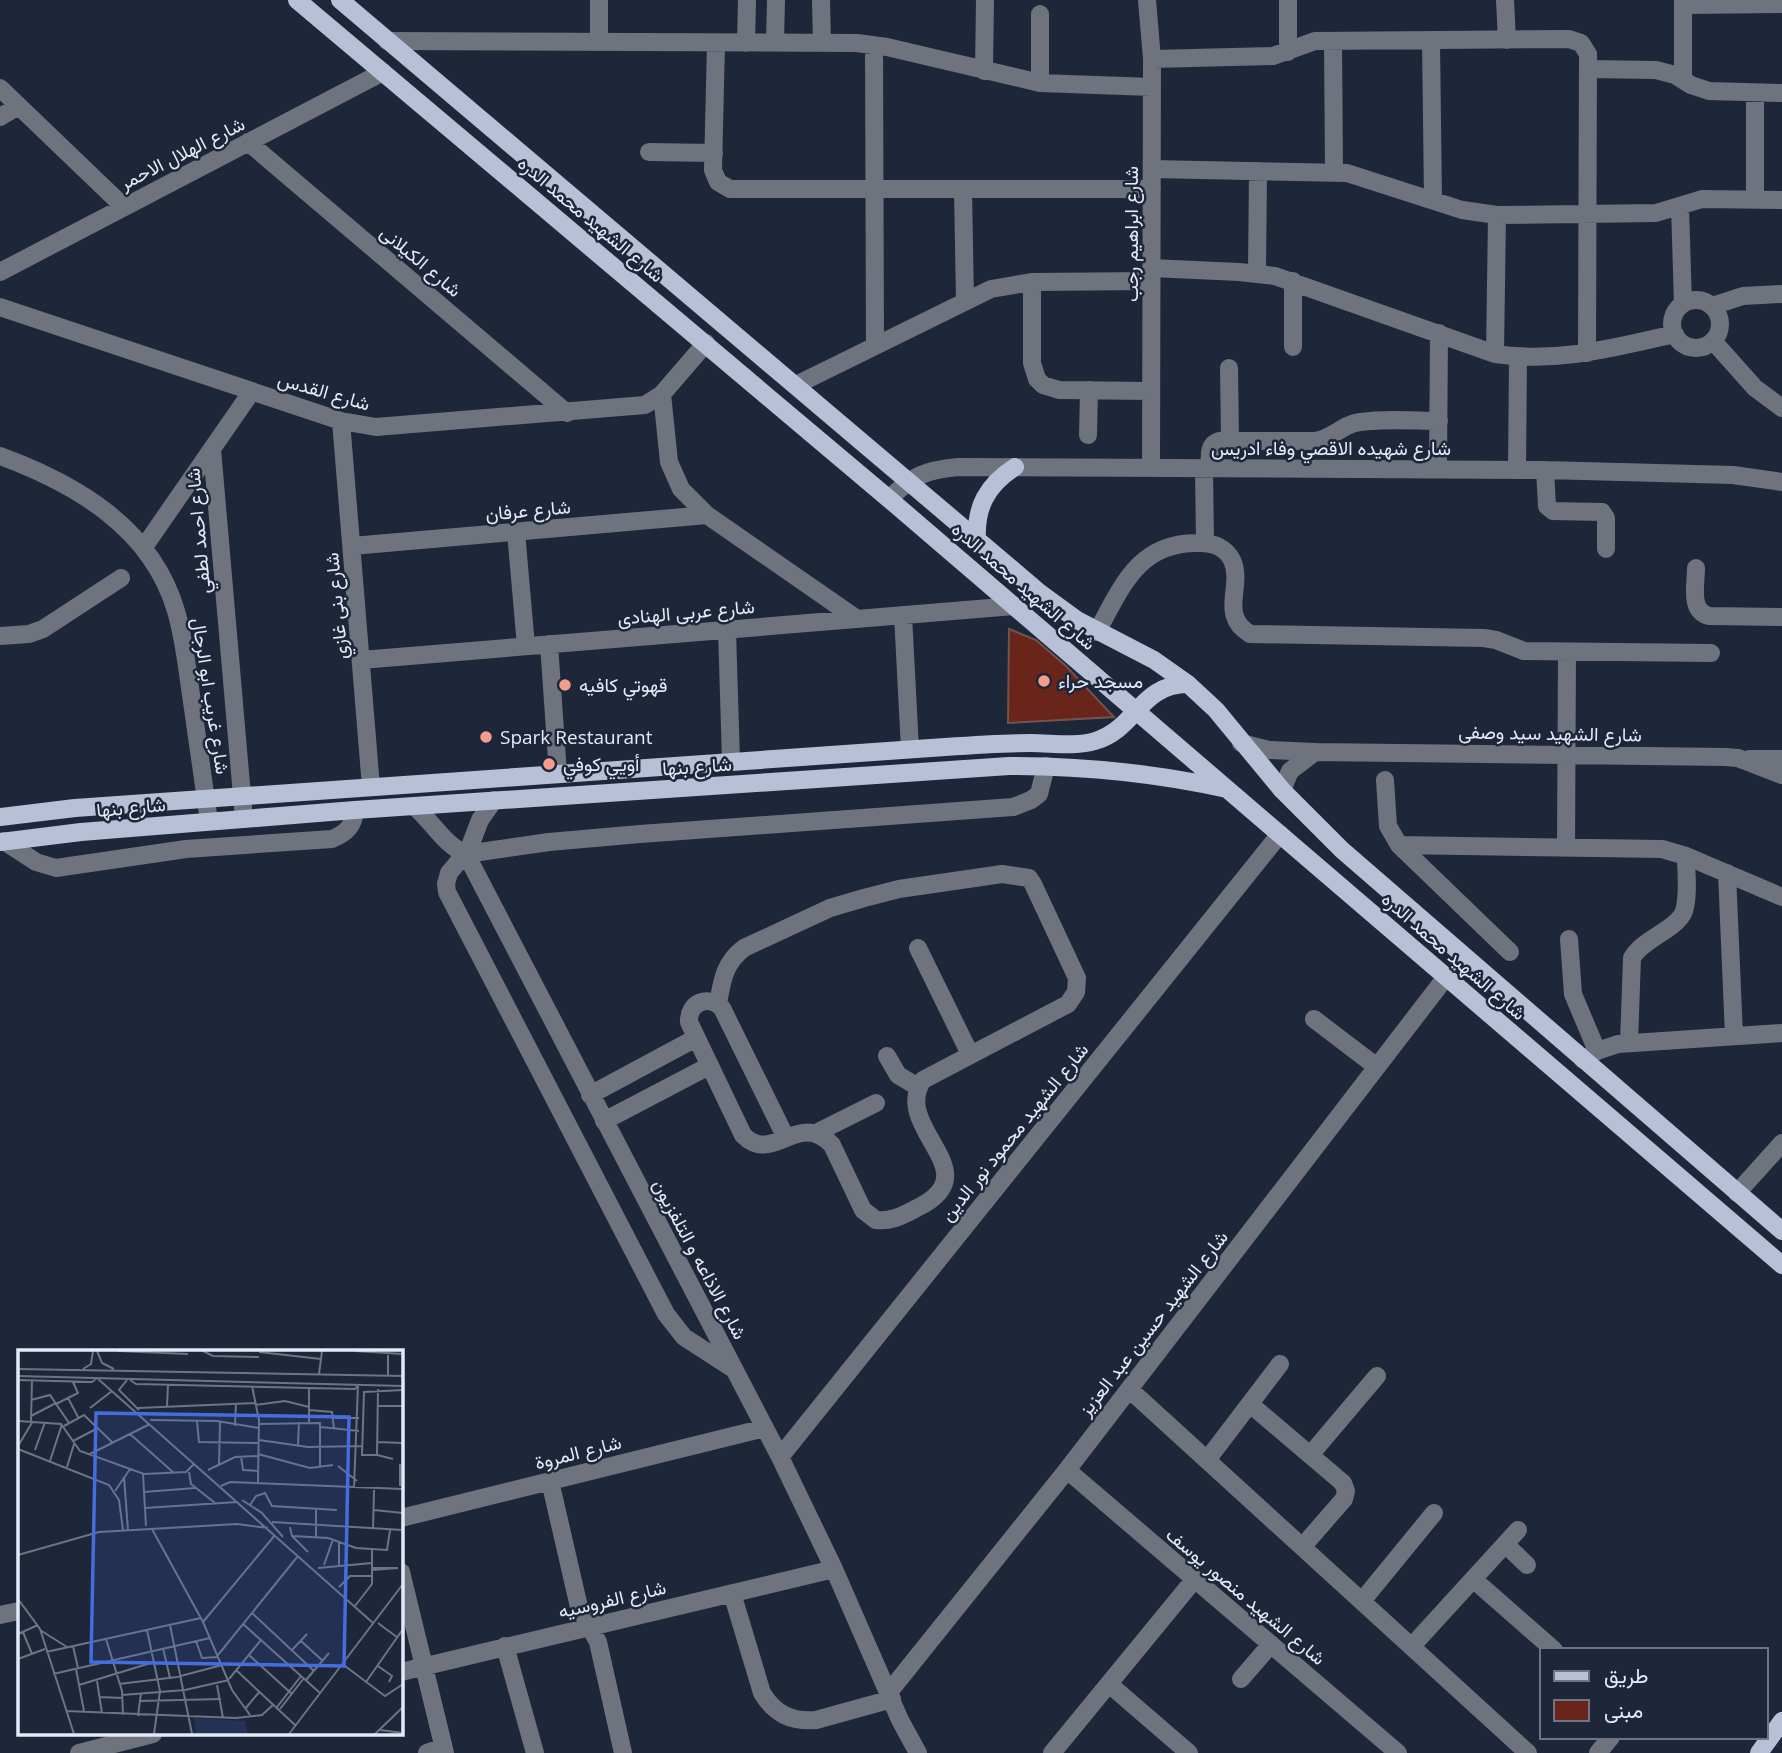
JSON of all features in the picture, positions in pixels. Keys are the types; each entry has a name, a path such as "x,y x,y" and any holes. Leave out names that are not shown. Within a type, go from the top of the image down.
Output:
{"main road":[{"name":"شارع الشهيد محمد الدره","path":"297,0 890,499 1782,1265"},
{"name":"شارع الشهيد محمد الدره","path":"340,0 1058,607 1097,632 1154,660 1188,684 1216,710 1282,790 1342,850 1590,1056 1719,1178 1782,1231"},
{"path":"977,541 976,526 983,498 997,480 1015,467"},
{"name":"شارع بنها","path":"0,817 75,808 731,761 1014,743 1083,744 1114,733 1146,698 1158,690 1188,684"},
{"name":"شارع بنها","path":"2,841 244,818 972,768 1046,766 1144,774 1229,789"},
{"path":"1324,871 1342,850"},
{"path":"1702,1196 1719,1178"},
{"path":"1759,1753 1782,1721"}],"street":[{"path":"599,0 599,42"},
{"path":"746,43 747,0"},
{"path":"775,43 776,0"},
{"path":"821,0 822,43"},
{"path":"984,71 985,0"},
{"name":"شارع ابراهيم رجب","path":"1147,0 1152,59 1151,468"},
{"path":"1287,52 1288,0"},
{"path":"1505,0 1507,40"},
{"path":"1684,79 1684,2 1782,4"},
{"path":"1040,14 1040,83"},
{"path":"1152,59 1273,56 1308,43 1333,41 1507,40 1581,43 1588,54 1587,353"},
{"path":"387,41 874,45 1040,83 1152,87"},
{"path":"1333,41 1334,172"},
{"path":"1431,41 1433,200"},
{"path":"716,43 715,176 718,182 730,189 1152,189"},
{"path":"874,45 874,345"},
{"path":"1588,69 1656,70 1709,90 1782,93"},
{"name":"شارع الهلال الاحمر","path":"0,272 383,72"},
{"path":"0,89 124,206"},
{"path":"1755,93 1755,200"},
{"path":"0,117 19,106"},
{"name":"شارع الكيلانى","path":"248,142 567,412"},
{"path":"649,152 714,153"},
{"path":"1152,169 1334,172 1359,176 1473,212 1497,215 1656,213 1702,199 1782,200"},
{"path":"1257,273 1258,171"},
{"path":"963,189 965,301"},
{"path":"1681,205 1683,304"},
{"path":"1495,354 1497,215"},
{"path":"796,385 965,301 1004,286 1151,275 1257,273 1293,281 1495,354 1518,357 1564,357 1675,334"},
{"path":"1293,281 1293,347"},
{"path":"1032,282 1032,363 1037,379 1050,388 1151,391"},
{"path":"1712,306 1743,296 1782,295"},
{"path":"1698,300 1712,306 1720,319 1720,327 1713,341 1707,345 1692,347 1679,340 1672,328 1674,314 1683,304 1698,300"},
{"name":"شارع القدس","path":"0,307 341,421 364,426 388,427 639,407 651,403 663,394 706,343"},
{"path":"1438,469 1439,333"},
{"path":"1713,341 1755,388 1782,408"},
{"path":"1517,470 1518,357"},
{"path":"1229,368 1230,441"},
{"path":"1088,435 1089,390"},
{"path":"144,547 252,391"},
{"path":"663,394 667,454 671,470 681,489 708,515 857,619"},
{"name":"شارع بنى غازي","path":"341,421 371,787"},
{"path":"1205,543 1207,468 1212,446 1219,441 1315,441 1323,440 1345,427 1361,422 1438,421"},
{"name":"شارع احمد لطفي","path":"212,449 244,818"},
{"name":"شارع غريب ابو الرجال","path":"0,456 78,491 104,508 144,547 167,586 182,631 209,821"},
{"name":"شارع شهيده الاقصي وفاء ادريس","path":"890,499 907,481 945,468 1545,470 1732,475 1782,482"},
{"path":"1545,470 1547,506 1553,511 1602,512 1606,518 1606,549"},
{"name":"شارع عرفان","path":"352,546 708,515"},
{"path":"516,532 526,646"},
{"path":"1097,632 1124,583 1143,561 1168,546 1182,542 1205,543 1223,549 1230,556 1234,565 1233,614 1242,629 1250,634 1485,638 1524,651 1712,653"},
{"path":"1696,568 1696,606 1700,613 1709,616 1782,617"},
{"path":"0,636 29,634 43,629 121,578"},
{"name":"شارع عربى الهنادى","path":"361,660 1014,606"},
{"path":"903,615 911,749"},
{"path":"727,630 731,761"},
{"path":"549,644 558,774"},
{"path":"1566,846 1567,652"},
{"name":"شارع الشهيد سيد وصفى","path":"1241,743 1269,750 1315,752 1738,758 1782,775"},
{"path":"1282,790 1290,771 1315,752"},
{"path":"1738,758 1782,759"},
{"path":"466,854 549,842 640,834 1013,807 1039,794 1046,766"},
{"path":"1385,780 1388,826 1399,845 1510,952"},
{"path":"494,800 480,820 466,854 449,873 447,892 666,1314 690,1341 735,1370"},
{"name":"شارع الاذاعه و التلفزيون","path":"414,806 451,846 466,854 780,1457 834,1569 900,1720 918,1753"},
{"path":"2,841 36,862 56,868 186,849 332,839 350,828 355,810"},
{"name":"شارع الشهيد محمود نور الدين","path":"780,1457 1280,834"},
{"path":"1399,845 1650,848 1686,856 1782,897"},
{"path":"1629,1043 1632,958 1684,912 1686,856"},
{"path":"1727,873 1734,1036"},
{"path":"718,1004 726,967 733,956 830,908 899,890 1002,874 1029,878 1077,978 1076,992 1068,1004 929,1075 918,1087 915,1103 917,1111 944,1168 945,1183 934,1200 894,1220 885,1222 869,1217 863,1210 832,1145 816,1133 806,1131 786,1138 762,1146 743,1135 689,1022 691,1010 700,1002 712,1001 722,1008 786,1138"},
{"path":"1569,939 1573,994 1590,1056 1629,1043 1782,1034"},
{"path":"918,948 970,1054"},
{"name":"شارع الشهيد حسين عبد العزيز","path":"890,1695 1067,1470 1446,977"},
{"path":"1314,1019 1377,1067"},
{"path":"590,1095 696,1038"},
{"path":"887,1056 898,1075 918,1087"},
{"path":"604,1121 709,1066"},
{"path":"816,1133 876,1103"},
{"path":"1737,1193 1782,1143"},
{"path":"1207,1460 1280,1364"},
{"path":"1311,1454 1377,1376"},
{"path":"1129,1389 1528,1753"},
{"path":"1250,1404 1311,1454 1343,1483 1346,1491 1344,1499 1303,1546"},
{"name":"شارع المروة","path":"402,1517 765,1428"},
{"name":"شارع الشهيد منصور يوسف","path":"1067,1470 1398,1753"},
{"path":"550,1481 579,1607 598,1642 623,1753"},
{"path":"1362,1601 1434,1513"},
{"path":"1412,1646 1518,1530"},
{"path":"1505,1544 1527,1565"},
{"name":"شارع الفروسيه","path":"402,1672 834,1569"},
{"path":"402,1576 424,1666 438,1751"},
{"path":"1052,1753 1194,1580"},
{"path":"1473,1580 1552,1648"},
{"path":"732,1593 762,1693 778,1713 803,1721 816,1720 890,1695"},
{"path":"0,1615 18,1611"},
{"path":"1241,1679 1271,1644"},
{"path":"505,1646 535,1753"},
{"path":"1109,1684 1176,1749"},
{"path":"1598,1753 1609,1739"},
{"path":"79,1753 142,1740"}],"building":[{"name":"مسجد حراء","path":"1009,629 1036,640 1066,666 1114,717 1008,723"}],"place":[{"name":"مسجد حراء","path":"1044,681"},
{"name":"قهوتي كافيه","path":"565,685"},
{"name":"Spark Restaurant","path":"486,737"},
{"name":"أويي كوفي","path":"549,764"}]}
